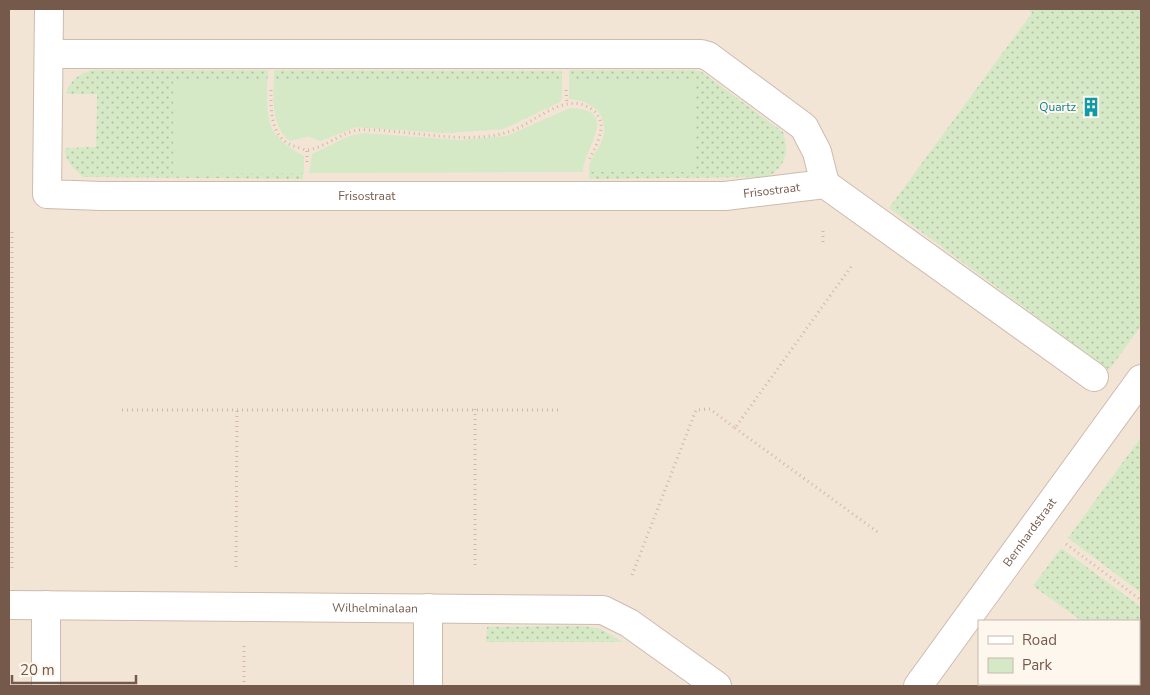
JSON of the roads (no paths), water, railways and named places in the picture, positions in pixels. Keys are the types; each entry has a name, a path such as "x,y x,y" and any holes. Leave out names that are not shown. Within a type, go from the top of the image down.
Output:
{"street":[{"name":"Frisostraat","path":"49,9 47,194 100,196 725,196 825,184"},
{"path":"49,54 701,54 708,56 804,127 817,152 825,184 1094,377"},
{"name":"Bernhardstraat","path":"918,686 1141,379"},
{"name":"Wilhelminalaan","path":"9,605 603,610 629,623 718,686"},
{"path":"46,605 46,686"},
{"path":"428,608 428,686"}],"place":[{"name":"Quartz","path":"1091,107"}]}
